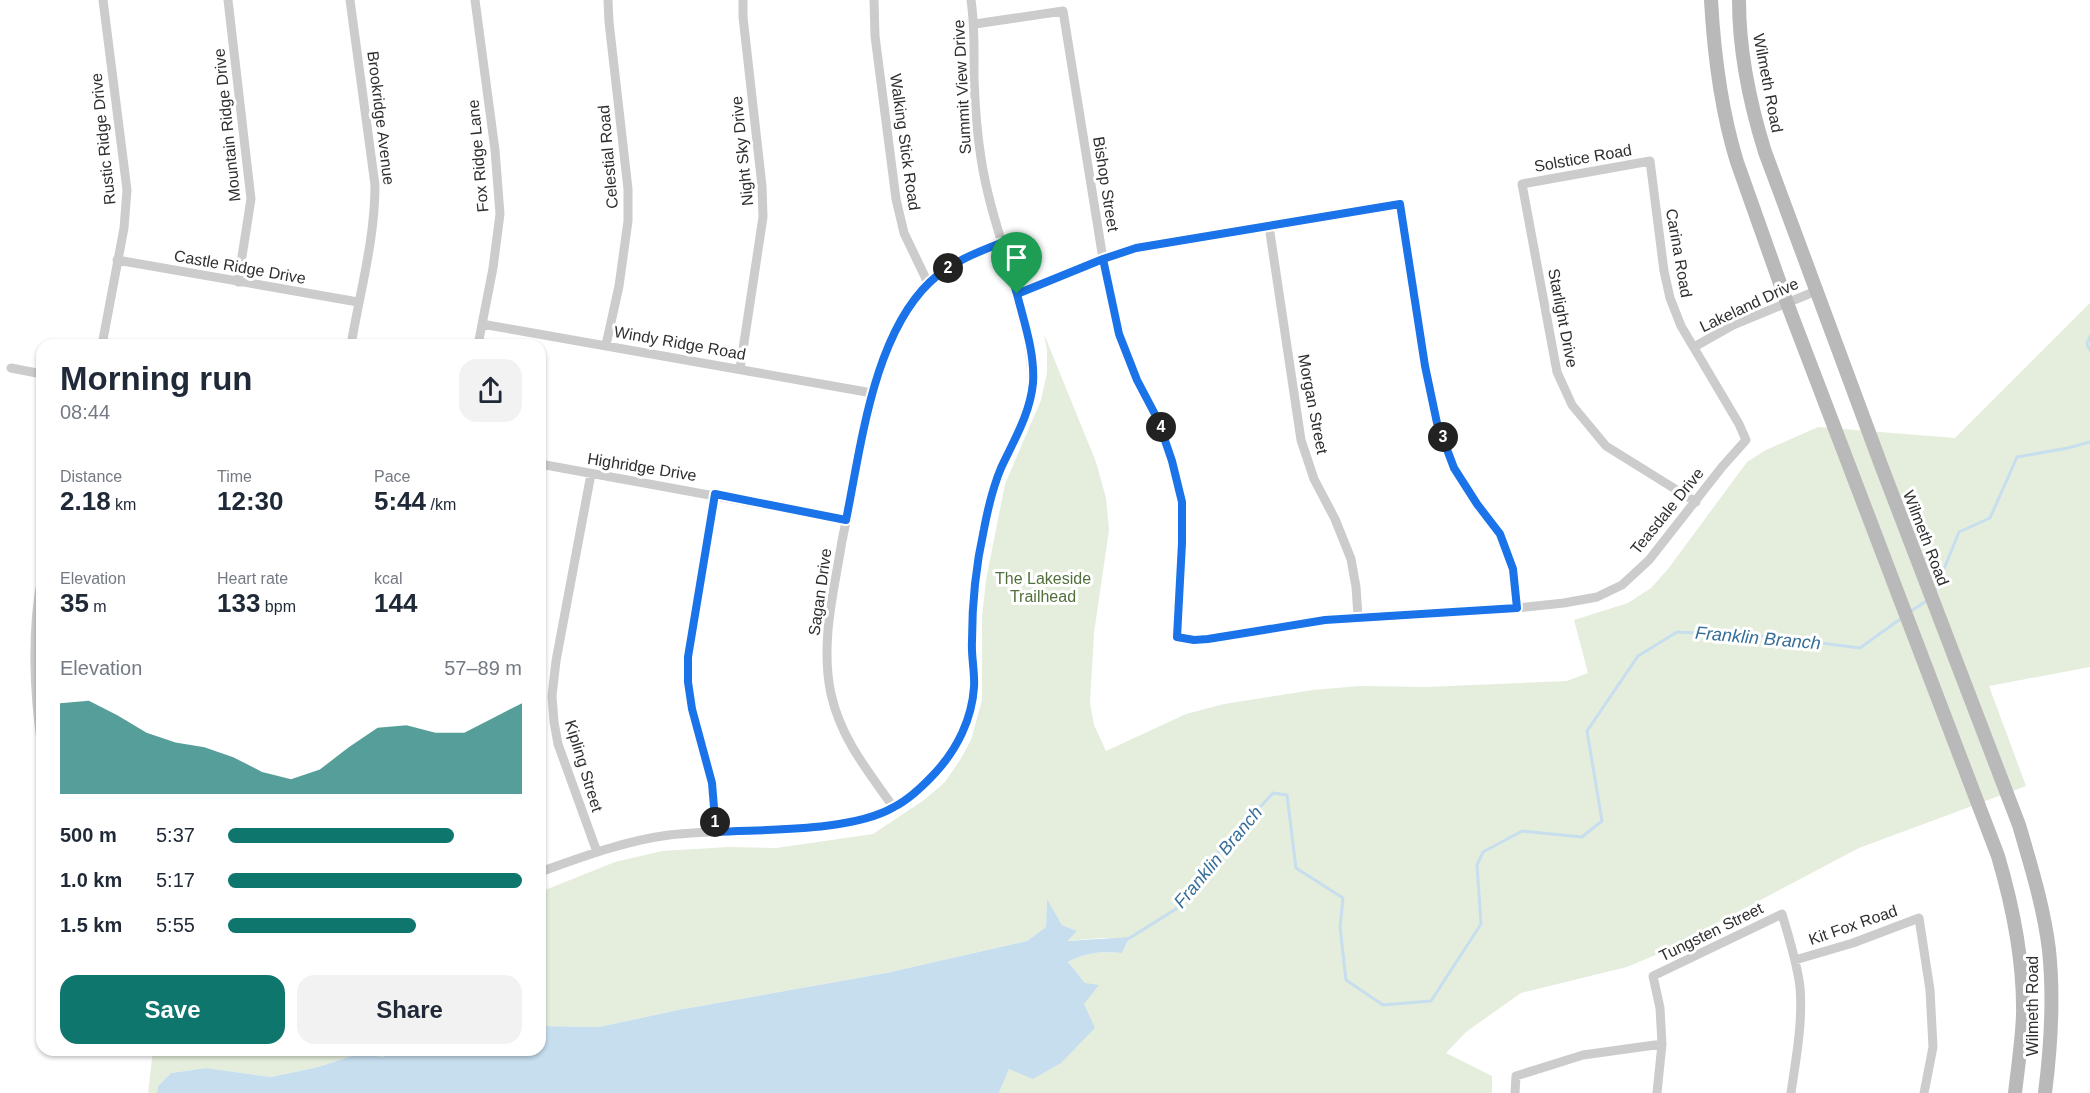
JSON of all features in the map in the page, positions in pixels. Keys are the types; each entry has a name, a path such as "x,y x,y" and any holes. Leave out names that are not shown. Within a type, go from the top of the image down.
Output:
{"street":[{"name":"Rustic Ridge Drive","path":"103,0 127,190 124,228 103,339"},
{"name":"Mountain Ridge Drive","path":"228,0 251,200 238,282"},
{"name":"Brookridge Avenue","path":"350,0 375,185 375,206 367,266 352,339"},
{"name":"Fox Ridge Lane","path":"475,0 495,150 500,214 493,268 479,339"},
{"name":"Celestial Road","path":"606,345 619,286 628,221 628,189 608,0"},
{"name":"Night Sky Drive","path":"740,369 763,217 762,186 743,0"},
{"name":"Walking Stick Road","path":"874,0 876,47 896,199 904,233 928,283"},
{"name":"Summit View Drive","path":"546,870 632,842 670,835 817,827 859,820 894,808 922,787 946,761 967,725 974,687 972,631 975,584 983,531 990,498 1001,469 1024,423 1033,382 1029,340 1001,243 981,159 974,83 975,24 971,0"},
{"name":"Wilmeth Road","path":"1711,0 1715,51 1731,141 1787,303 1968,775 2007,885 2020,961 2023,1014 2015,1093"},
{"name":"Wilmeth Road","path":"1739,0 1746,66 1758,130 1881,465 2019,825 2035,881 2049,950 2052,1012 2045,1093"},
{"name":"Bishop Street","path":"975,24 1063,11 1103,259 1119,334 1137,380 1158,420 1172,461 1182,502 1177,637"},
{"name":"Solstice Road","path":"1522,184 1650,161"},
{"name":"Carina Road","path":"1650,161 1664,272 1670,298 1681,326 1739,424 1746,440"},
{"name":"Starlight Drive","path":"1522,184 1557,372 1572,405 1605,446 1696,502"},
{"path":"1017,294 1136,248 1400,204 1425,366 1437,423 1454,468 1500,534 1513,569 1517,608"},
{"name":"Morgan Street","path":"1269,226 1301,440 1314,479 1335,519 1351,559 1358,616"},
{"name":"Sagan Drive","path":"894,808 856,755 838,723 831,692 827,662 827,632 846,520 872,393 898,326 910,305 928,283 962,259 1001,243"},
{"name":"Castle Ridge Drive","path":"117,260 358,302"},
{"name":"Lakeland Drive","path":"1694,347 1733,325 1816,291"},
{"name":"Windy Ridge Road","path":"482,324 872,393"},
{"path":"10,368 36,373"},
{"name":"Teasdale Drive","path":"1177,637 1194,640 1208,639 1358,616 1517,608 1597,597 1622,585 1649,560 1746,440"},
{"name":"Highridge Drive","path":"546,465 715,494 846,520"},
{"name":"Kipling Street","path":"591,474 556,662 552,696 558,744 597,852"},
{"path":"715,494 688,657 688,682 692,709 712,783 716,832"},
{"path":"36,621 34,670 36,690"},
{"name":"Tungsten Street","path":"1662,1044 1660,1008 1653,976 1782,915 1796,960"},
{"name":"Kit Fox Road","path":"1796,960 1853,943 1919,918 1930,990 1933,1047 1924,1093"},
{"path":"1791,1093 1800,1026 1800,989 1796,960"},
{"path":"1515,1093 1516,1076 1582,1055 1662,1044 1657,1093"}],"green space":[{"name":"The Lakeside Trailhead","path":"2090,303 2090,667 1989,686 2026,786 1859,848 1660,953 1627,967 1521,993 1466,1032 1446,1053 1492,1076 1492,1093 999,1093 1009,1069 1084,1003 1085,983 1068,962 1094,953 1122,953 1130,938 1066,941 1077,931 1062,925 1047,900 1046,927 1027,941 886,973 678,1010 599,1027 546,1026 546,890 615,862 662,851 729,847 776,848 873,834 924,800 945,782 971,740 982,700 982,617 986,580 1005,484 1041,400 1047,373 1044,334 1096,462 1106,498 1109,530 1094,633 1090,703 1094,725 1106,751 1186,714 1224,704 1313,690 1359,686 1427,687 1567,681 1588,673 1574,620 1628,603 1651,588 1668,569 1747,462 1766,450 1818,427 1955,438"},
{"path":"152,1056 352,1056 318,1067 271,1077 206,1068 171,1073 158,1086 157,1093 148,1093"}],"water":[{"path":"1047,899 1062,925 1077,931 1067,941 1130,937 1122,953 1094,953 1068,962 1085,983 1099,985 1084,1004 1095,1028 1061,1063 1033,1079 1009,1069 999,1093 157,1093 158,1086 171,1073 206,1068 271,1077 318,1067 352,1056 546,1056 546,1026 599,1027 678,1010 886,973 1027,941 1046,927"}],"waterway":[{"name":"Franklin Branch","path":"2090,336 2087,344 2090,350"},
{"name":"Franklin Branch","path":"1935,591 1959,532 1990,518 2017,457 2090,442"},
{"name":"Franklin Branch","path":"1908,613 1928,600"},
{"name":"Franklin Branch","path":"1128,939 1176,909 1214,857 1273,793 1287,795 1296,868 1343,898 1340,927 1346,980 1383,1005 1431,1001 1481,924 1477,865 1483,852 1522,831 1582,837 1602,821 1587,731 1638,656 1677,632 1775,637 1860,648 1903,617"}],"route":[{"path":"1017,294 1029,340 1033,382 1024,423 1001,469 990,498 983,531 975,584 972,643 974,687 967,725 946,761 922,787 894,808 859,820 817,827 716,832 712,783 692,709 688,682 688,657 715,494 846,520 872,393 898,326 910,305 928,283 944,270 962,259 1001,243 1017,294 1103,259 1136,248 1400,204 1425,366 1437,423 1454,468 1500,534 1513,569 1517,608 1358,616 1208,639 1194,640 1177,637 1182,502 1172,461 1158,420 1137,380 1119,334 1103,259 1060,276 1017,294"}]}
